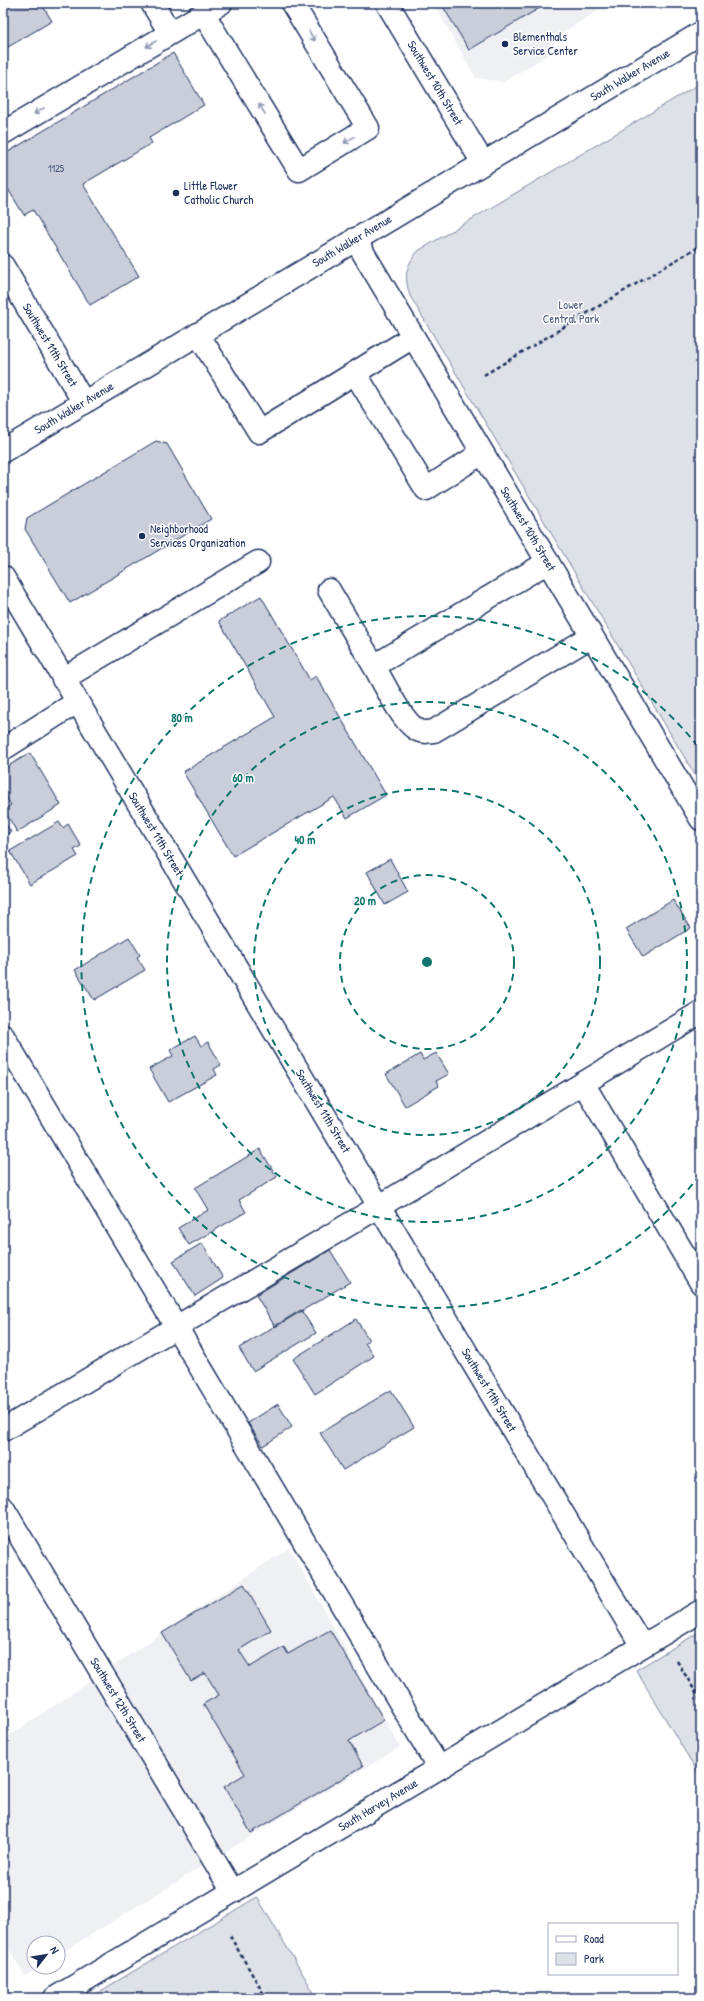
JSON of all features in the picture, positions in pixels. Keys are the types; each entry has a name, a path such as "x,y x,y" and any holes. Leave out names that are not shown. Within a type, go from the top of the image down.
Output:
{"street":[{"path":"152,3 170,33"},
{"path":"3,133 213,6 299,170 368,128 292,3"},
{"name":"Southwest 10th Street","path":"387,3 483,163"},
{"name":"South Walker Avenue","path":"3,451 701,33"},
{"name":"Southwest 10th Street","path":"355,239 701,819"},
{"name":"Southwest 11th Street","path":"3,266 84,403"},
{"path":"198,334 259,432 413,337"},
{"path":"355,373 426,489 482,453"},
{"path":"63,679 258,562"},
{"path":"374,666 548,562"},
{"name":"Southwest 11th Street","path":"3,577 642,1646"},
{"path":"329,590 407,723 417,730 426,732 434,731 592,636"},
{"path":"3,749 77,702"},
{"path":"3,1430 380,1206 701,1012"},
{"path":"3,1036 439,1768"},
{"path":"584,1083 701,1283"},
{"name":"Southwest 12th Street","path":"3,1508 233,1892"},
{"name":"South Harvey Avenue","path":"55,1998 701,1611"}],"path":[{"path":"484,375 701,245"},
{"path":"677,1661 701,1701"},
{"path":"230,1936 266,1998"}],"shaded area":[{"name":"Blementhals Service Center","path":"433,3 600,3 596,12 560,34 548,55 503,82 476,78"},
{"path":"289,1548 400,1747 251,1836 66,1950 66,1935 26,1935 27,1975 25,1976 3,1940 3,1740"}],"green space":[{"name":"Lower Central Park","path":"701,83 701,785 410,296 406,277 410,262 418,251"},
{"path":"701,1631 701,1778 636,1670"},
{"path":"257,1897 317,1998 89,1998"}],"building":[{"path":"3,3 41,3 52,21 3,50"},
{"path":"441,3 548,3 469,50"},
{"path":"173,53 204,105 149,138 152,143 83,184 139,276 90,305 33,210 24,215 3,181 3,155"},
{"path":"156,441 167,444 211,519 70,603 25,529 27,518"},
{"path":"261,596 310,680 316,676 386,795 347,818 334,797 233,856 183,772 275,717 219,621"},
{"path":"3,670 8,678 3,681"},
{"path":"30,753 61,805 17,832 4,810 11,805 3,792 3,769"},
{"path":"3,820 11,832 3,836"},
{"path":"59,822 63,828 68,824 81,846 74,850 78,856 30,884 10,851"},
{"path":"390,859 408,892 385,905 367,872"},
{"path":"673,900 691,928 643,957 626,929"},
{"path":"129,937 140,955 137,957 145,970 94,1000 75,970"},
{"path":"195,1036 201,1046 208,1042 221,1065 214,1069 217,1075 168,1102 149,1069 173,1056 170,1050"},
{"path":"436,1053 449,1074 436,1081 439,1086 405,1106 386,1074 420,1054 423,1060"},
{"path":"260,1149 277,1177 239,1200 246,1212 189,1245 178,1228 208,1210 195,1188"},
{"path":"202,1243 223,1278 195,1296 173,1261"},
{"path":"330,1250 350,1282 275,1327 256,1295"},
{"path":"301,1310 316,1333 253,1371 239,1348"},
{"path":"356,1319 369,1340 365,1343 374,1356 315,1394 293,1359"},
{"path":"391,1390 414,1427 343,1470 320,1433"},
{"path":"278,1404 292,1427 263,1446 248,1423"},
{"path":"244,1584 271,1630 239,1650 250,1667 284,1647 288,1654 330,1630 384,1720 349,1741 363,1766 251,1833 224,1787 245,1774 203,1704 219,1695 205,1673 191,1681 162,1633"}],"place":[{"name":"Blementhals Service Center","path":"505,44"},
{"name":"Little Flower Catholic Church","path":"176,193"},
{"name":"Neighborhood Services Organization","path":"142,536"}]}
